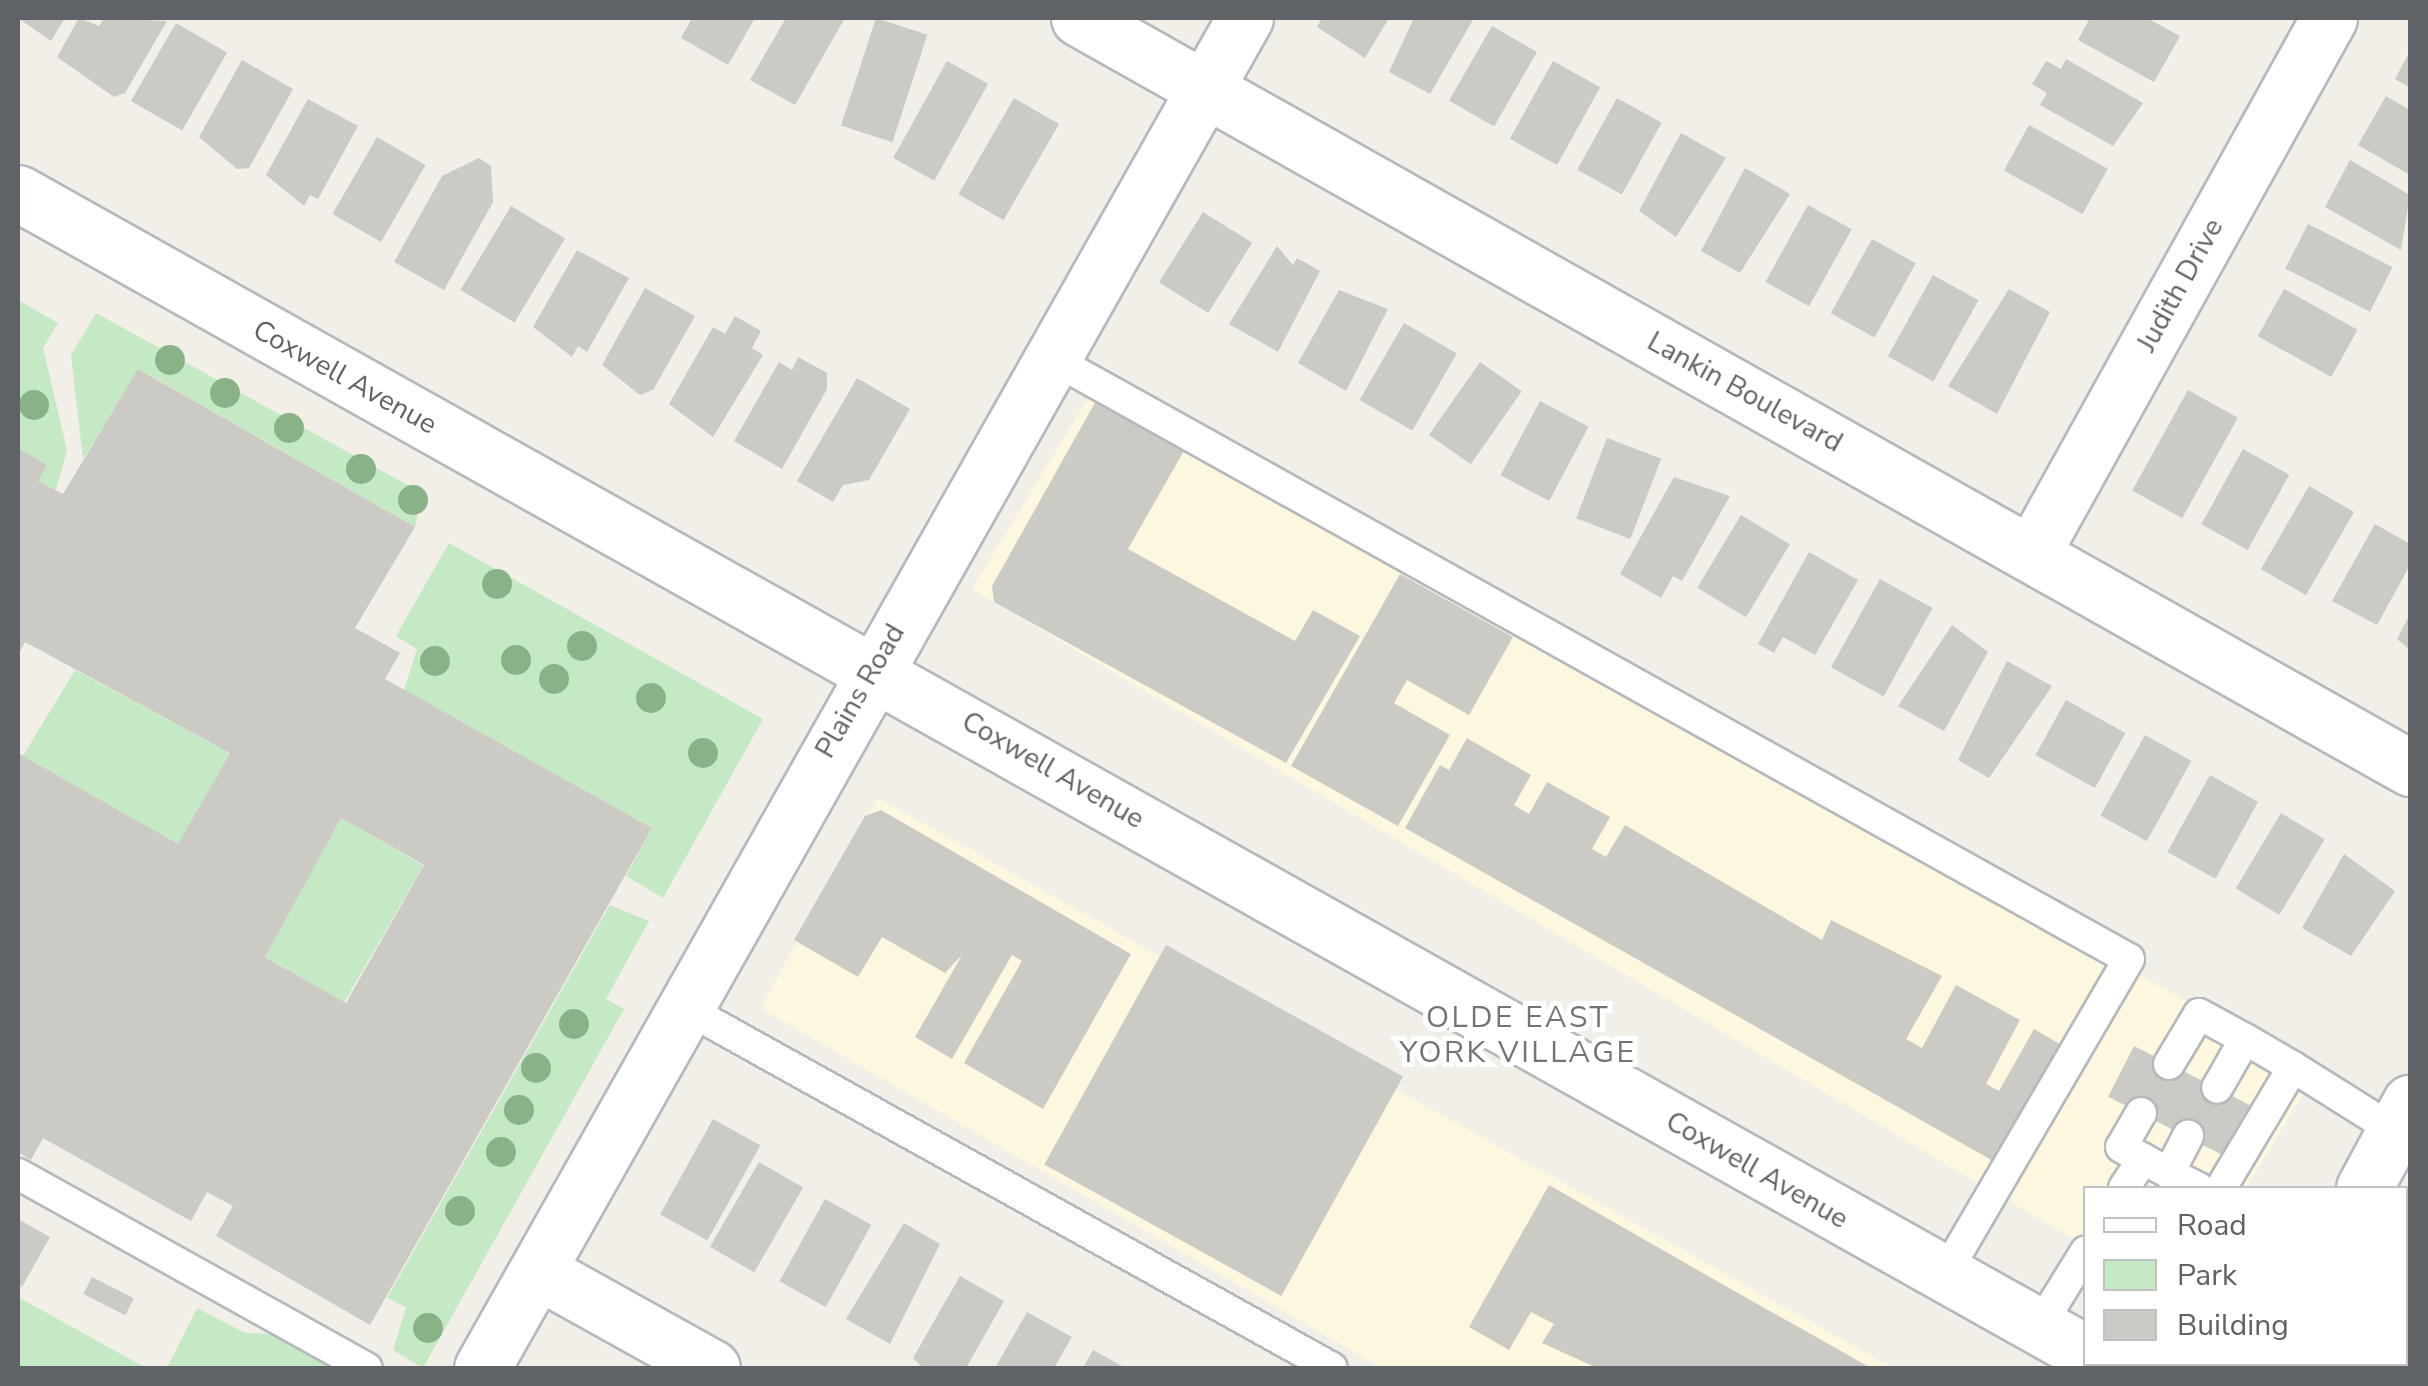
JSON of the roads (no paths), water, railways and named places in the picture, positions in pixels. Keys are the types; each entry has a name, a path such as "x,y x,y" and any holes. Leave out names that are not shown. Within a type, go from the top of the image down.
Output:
{"street":[{"name":"Lankin Boulevard","path":"1080,18 2410,768"},
{"name":"Plains Road","path":"482,1368 1048,357 1246,18"},
{"name":"Judith Drive","path":"2032,554 2329,18"},
{"name":"Coxwell Avenue","path":"18,193 2083,1351"},
{"path":"2365,1186 2403,1117"},
{"path":"538,1272 712,1368"}],"lane":[{"path":"1048,357 2129,959 1944,1276"},
{"path":"685,1008 1332,1368"},
{"path":"2169,1064 2200,1014 2293,1067 2403,1117"},
{"path":"2217,1088 2244,1039"},
{"path":"2222,1186 2293,1067"},
{"path":"2141,1113 2121,1147 2194,1186"},
{"path":"2127,1186 2188,1136"},
{"path":"18,1174 367,1368"},
{"path":"2038,1327 2083,1256"}],"district":[{"name":"OLDE EAST YORK VILLAGE","path":"1518,1035"}]}
